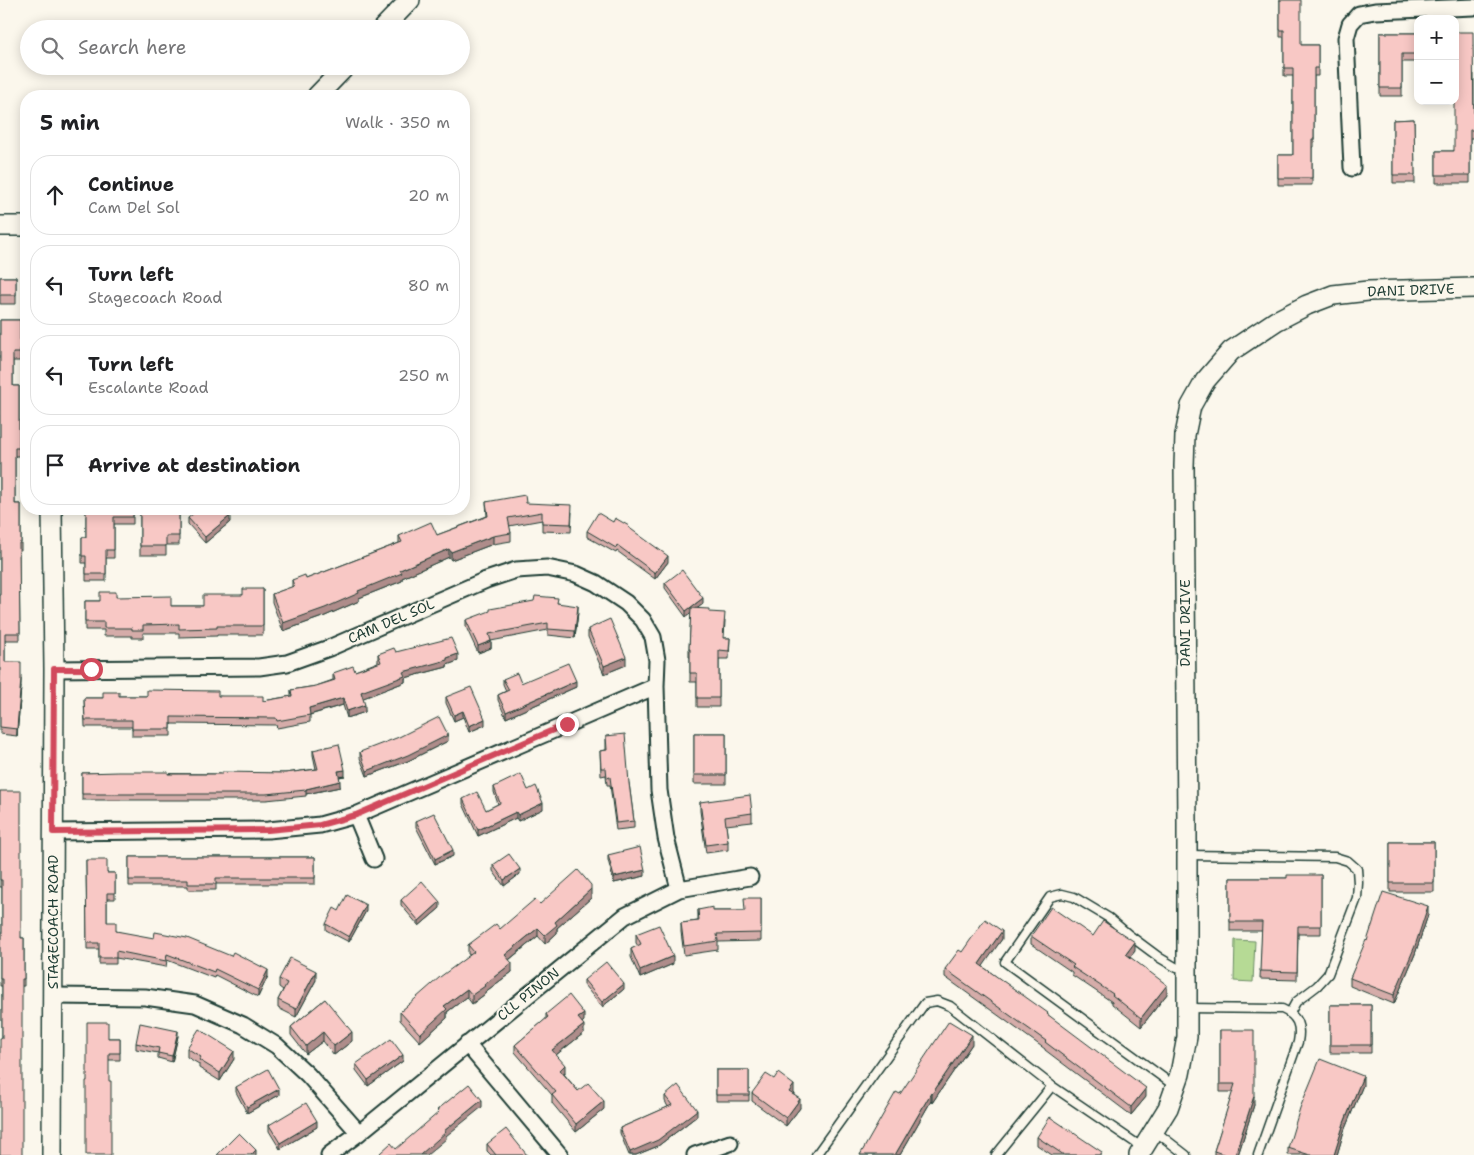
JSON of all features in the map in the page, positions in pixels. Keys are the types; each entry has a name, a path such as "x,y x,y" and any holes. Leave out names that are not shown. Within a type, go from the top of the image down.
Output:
{"street":[{"path":"391,20 410,0"},
{"path":"1352,168 1346,38 1350,24 1359,14 1375,11 1474,7"},
{"path":"323,90 337,75"},
{"path":"0,226 20,226"},
{"name":"DANI DRIVE","path":"1141,1152 1168,1108 1180,1074 1187,1037 1184,466 1185,435 1191,406 1206,381 1231,351 1276,321 1307,305 1333,295 1368,291 1474,288"},
{"name":"STAGECOACH ROAD","path":"52,515 54,669 52,1155"},
{"name":"CAM DEL SOL","path":"54,669 259,667 287,663 329,648 486,580 516,570 546,568 576,574 596,583 626,604 643,620 653,637 657,660 659,790 666,838 679,889"},
{"path":"53,832 268,830 320,825 356,815 656,686"},
{"path":"356,815 374,859"},
{"name":"CLL PINON","path":"329,1155 359,1133 625,916 679,889 750,877"},
{"path":"53,996 145,997 195,1004 243,1025 277,1046 308,1074 359,1133"},
{"path":"467,1044 560,1155"},
{"path":"695,1155 730,1143"}],"lane":[{"path":"1187,855 1335,857 1348,861 1357,869 1356,898 1328,974 1317,986 1296,1002 1290,1013"},
{"path":"1176,1087 1005,962 1050,897 1062,894 1074,897 1109,918 1129,936 1160,958 1178,968 1187,968"},
{"path":"816,1155 925,1003 937,1001 950,1006 1052,1086 1141,1152"},
{"path":"1186,1008 1282,1009 1290,1013 1297,1022 1300,1032 1298,1042 1258,1155"},
{"path":"996,1155 1052,1086"},
{"path":"1155,1131 1186,1155"}],"green space":[{"path":"1235,940 1255,941 1253,982 1234,981"}],"building":[{"path":"1280,0 1301,0 1301,45 1318,45 1318,68 1314,68 1312,178 1278,178 1278,155 1293,155 1293,68 1284,68 1284,30 1280,30"},
{"path":"1459,32 1473,32 1474,130 1470,130 1470,175 1436,175 1436,151 1454,151 1454,105 1459,105"},
{"path":"1380,33 1414,33 1414,54 1402,54 1402,88 1380,88"},
{"path":"1414,119 1415,175 1393,175 1393,120"},
{"path":"0,277 16,277 16,295 0,295"},
{"path":"0,320 20,320 20,353 13,353 13,386 19,386 19,448 15,448 15,504 20,504 21,515 21,543 19,543 20,633 5,633 5,662 21,662 21,679 17,729 0,727"},
{"path":"525,495 526,503 572,505 571,524 542,523 542,512 508,518 511,533 493,536 451,552 449,549 400,570 402,573 358,591 359,593 283,623 272,594 294,586 292,580 305,575 306,579 402,542 399,536 431,522 437,535 488,516 486,502"},
{"path":"598,513 613,522 615,518 629,526 668,556 655,573 617,545 616,548 587,531"},
{"path":"86,515 133,515 133,517 114,517 114,550 106,550 106,574 86,574 86,556 82,556 82,537 86,537"},
{"path":"140,515 179,515 179,536 166,536 166,546 140,546"},
{"path":"192,515 230,516 205,537 188,518"},
{"path":"682,570 703,598 686,611 665,583"},
{"path":"243,589 263,589 263,626 217,626 217,628 179,629 179,624 143,625 143,630 132,630 132,628 104,628 104,622 85,622 85,601 100,601 100,592 116,592 116,597 171,596 171,606 203,606 203,595 243,595"},
{"path":"535,596 558,598 557,603 578,606 575,631 548,629 548,623 489,634 491,641 478,646 466,620 490,611 490,609 534,601"},
{"path":"691,608 709,609 709,612 725,613 723,638 730,638 729,651 719,650 719,698 697,698 697,673 690,673"},
{"path":"610,619 626,657 604,666 588,629"},
{"path":"451,638 458,654 447,658 447,660 403,672 405,676 361,692 365,705 347,711 343,698 309,708 310,715 277,721 276,718 171,717 171,729 132,729 132,720 85,720 84,698 103,698 103,692 119,692 119,696 147,696 147,690 218,691 218,696 263,696 263,701 292,696 291,690 316,686 335,680 333,673 353,666 355,671 381,662 378,654 394,648 396,652"},
{"path":"568,663 576,681 506,712 498,695 509,690 503,679 517,673 521,683"},
{"path":"471,687 485,719 469,726 463,711 454,715 446,697"},
{"path":"439,717 448,735 408,755 367,771 360,752 399,737"},
{"path":"694,733 726,733 726,775 694,775"},
{"path":"625,734 634,821 616,823 610,777 607,778 606,768 601,768 600,751 607,750 606,736"},
{"path":"339,744 345,770 338,771 340,781 306,790 266,794 82,794 82,773 285,773 318,769 313,750"},
{"path":"521,774 528,790 536,786 543,803 518,815 516,812 478,830 463,799 477,792 486,810 500,803 494,787"},
{"path":"0,791 21,791 21,938 24,938 24,979 22,979 22,1155 0,1155 2,979 0,979 0,938 2,938 2,880 0,880"},
{"path":"750,795 752,813 725,817 728,842 706,845 700,802"},
{"path":"434,813 453,850 435,859 416,821"},
{"path":"1390,842 1434,842 1434,883 1390,883"},
{"path":"640,847 645,870 614,877 608,855"},
{"path":"509,854 520,869 504,880 493,865"},
{"path":"129,857 315,857 315,878 216,878 216,884 188,884 188,880 129,880"},
{"path":"86,860 107,860 107,873 115,873 115,893 107,893 107,922 116,922 116,931 154,938 155,932 187,938 231,956 233,952 268,970 258,990 215,969 214,972 167,954 166,961 116,951 116,958 99,958 99,943 87,943"},
{"path":"578,870 591,885 591,889 555,922 557,925 545,935 538,928 505,955 512,963 472,995 467,989 444,1006 447,1009 420,1034 400,1012 440,977 474,952 468,945 496,924 500,929 535,899 540,904"},
{"path":"1287,875 1321,875 1321,926 1298,926 1297,972 1260,971 1262,922 1230,922 1230,878 1287,878"},
{"path":"422,881 440,902 419,921 401,900"},
{"path":"1383,892 1428,906 1415,946 1394,995 1350,978 1367,941"},
{"path":"347,895 366,905 349,937 326,924 334,908 339,911"},
{"path":"744,898 761,898 761,933 717,934 718,941 684,946 681,923 699,921 698,910 713,907 713,911 745,911"},
{"path":"1051,907 1093,936 1103,921 1135,942 1126,954 1167,985 1141,1018 1113,994 1072,967 1074,965 1031,936"},
{"path":"985,919 1002,931 979,964 1048,1013 1146,1088 1131,1107 1046,1041 945,969 959,950 962,952"},
{"path":"659,925 673,956 640,970 631,949 641,944 636,934"},
{"path":"290,958 316,971 296,1009 278,1000 287,983 279,979"},
{"path":"606,962 624,984 602,1002 584,980"},
{"path":"569,995 584,1014 578,1018 584,1025 552,1050 565,1065 560,1070 578,1091 588,1083 604,1101 576,1124 552,1095 556,1092 515,1045 548,1017 546,1014"},
{"path":"325,999 352,1032 334,1046 323,1032 306,1046 291,1027"},
{"path":"1330,1005 1371,1005 1371,1045 1330,1045"},
{"path":"949,1021 972,1035 931,1093 895,1155 860,1155 896,1092 900,1094"},
{"path":"87,1022 108,1022 108,1038 120,1038 120,1053 109,1053 111,1155 86,1155"},
{"path":"140,1023 178,1031 172,1056 158,1053 159,1048 136,1043"},
{"path":"199,1029 234,1051 220,1073 199,1060 201,1057 187,1048"},
{"path":"1220,1030 1254,1030 1254,1096 1235,1155 1226,1155 1214,1151 1235,1084 1220,1084"},
{"path":"391,1039 403,1055 368,1080 356,1064"},
{"path":"1320,1059 1363,1076 1344,1123 1334,1155 1310,1155 1288,1148 1300,1108"},
{"path":"268,1069 279,1089 247,1107 236,1087"},
{"path":"716,1070 749,1070 749,1095 716,1095"},
{"path":"778,1073 794,1085 789,1092 800,1099 786,1118 752,1093 766,1074 774,1079"},
{"path":"469,1084 482,1100 444,1131 446,1132 420,1155 381,1155 380,1153 391,1143 396,1149 439,1112 437,1110"},
{"path":"678,1085 697,1110 658,1140 630,1152 620,1128 672,1105 665,1096"},
{"path":"306,1103 317,1121 280,1143 269,1125"},
{"path":"1050,1117 1102,1152 1100,1155 1064,1155 1037,1137"},
{"path":"506,1129 527,1155 496,1155 487,1144"},
{"path":"239,1133 256,1150 251,1155 217,1155"}],"route":[{"path":"91,669 54,669 53,832 268,830 320,825 356,815 567,724"}]}
